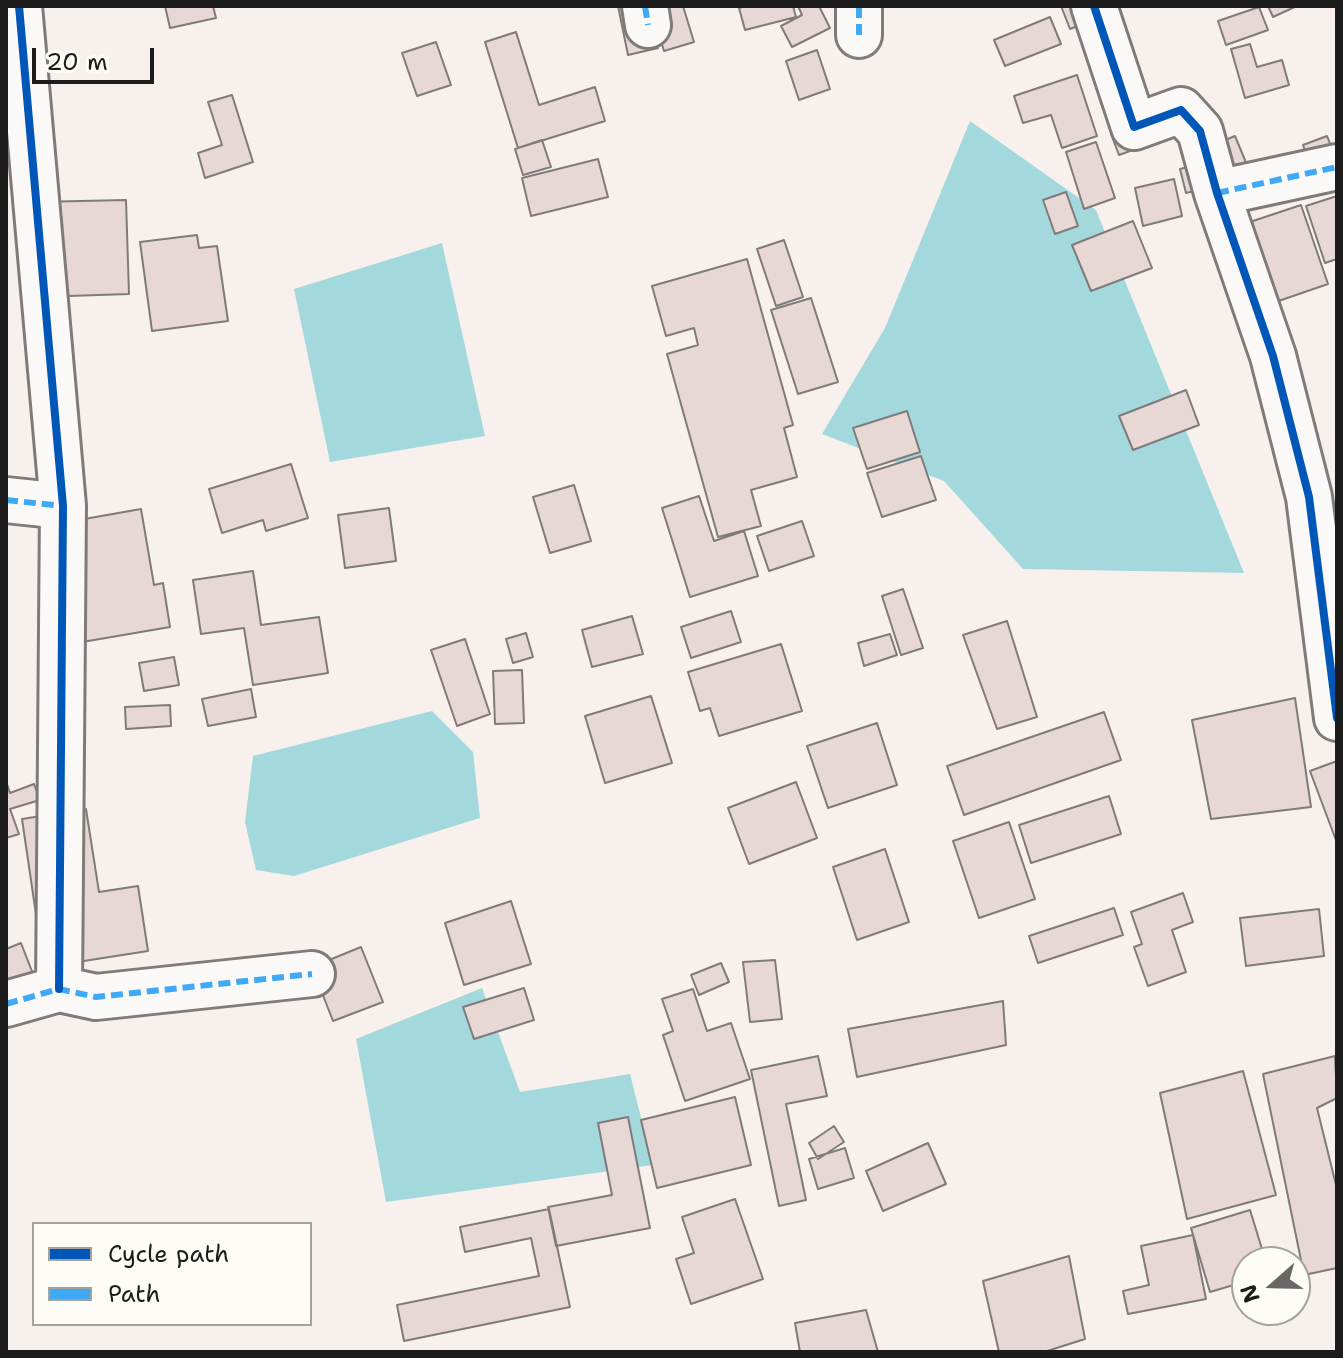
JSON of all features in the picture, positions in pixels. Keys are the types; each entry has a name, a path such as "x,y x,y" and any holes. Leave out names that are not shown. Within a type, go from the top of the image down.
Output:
{"street":[{"path":"19,6 63,506 59,989"},
{"path":"1094,6 1134,127 1181,110 1200,131 1217,193 1273,356 1309,497 1337,718"},
{"path":"1217,193 1337,167"},
{"path":"6,500 63,506"},
{"path":"6,1004 59,989 96,997 312,974"}],"water":[{"path":"970,121 1096,210 1244,573 1023,569 944,481 822,434 885,328"},
{"path":"442,243 485,436 330,462 294,289"},
{"path":"432,711 473,752 480,818 294,876 256,870 245,822 253,756"},
{"path":"482,988 520,1092 630,1074 653,1165 386,1202 356,1039"}],"building":[{"path":"165,6 213,6 216,18 170,28"},
{"path":"618,6 656,6 649,7 658,48 628,55"},
{"path":"683,6 694,42 664,51 652,12"},
{"path":"793,6 796,17 745,30 739,8"},
{"path":"798,6 819,6 830,28 792,47 781,26 802,15"},
{"path":"1061,6 1096,6 1100,17 1070,29"},
{"path":"1268,6 1297,6 1273,17"},
{"path":"1259,7 1268,30 1226,45 1218,21"},
{"path":"1050,17 1061,44 1005,66 994,40"},
{"path":"516,32 539,105 595,87 605,121 518,148 485,42"},
{"path":"436,42 451,85 417,96 402,53"},
{"path":"1250,44 1257,67 1282,60 1289,85 1245,98 1231,49"},
{"path":"817,50 830,89 799,100 786,61"},
{"path":"1077,75 1097,136 1062,148 1051,115 1023,123 1014,96"},
{"path":"232,95 253,162 205,178 198,153 222,145 208,102"},
{"path":"1144,122 1152,143 1119,155 1111,134"},
{"path":"1235,136 1252,177 1230,185 1213,145"},
{"path":"1327,136 1337,161 1315,176 1303,145"},
{"path":"542,140 551,167 523,175 515,149"},
{"path":"1096,142 1115,198 1084,209 1066,152"},
{"path":"598,159 608,197 531,216 522,178"},
{"path":"1208,162 1214,186 1186,193 1180,169"},
{"path":"1174,179 1182,216 1143,226 1135,188"},
{"path":"1066,192 1078,226 1055,234 1043,200"},
{"path":"1337,196 1337,259 1325,263 1306,206"},
{"path":"126,200 129,294 38,297 35,202"},
{"path":"1301,205 1328,284 1235,316 1208,236"},
{"path":"1133,221 1152,268 1091,291 1072,245"},
{"path":"197,235 199,248 217,246 228,321 152,331 140,242"},
{"path":"784,240 803,297 776,306 757,249"},
{"path":"747,259 793,425 784,428 797,477 751,490 761,526 718,537 667,354 698,345 694,328 666,336 652,286"},
{"path":"811,298 838,382 798,394 771,310"},
{"path":"1186,390 1199,425 1133,450 1119,416"},
{"path":"907,411 920,452 867,469 853,428"},
{"path":"921,456 936,500 882,517 867,473"},
{"path":"291,464 308,518 266,531 263,520 222,533 209,489"},
{"path":"574,485 591,541 550,553 533,497"},
{"path":"699,496 714,541 744,531 758,576 690,597 662,508"},
{"path":"389,508 396,561 345,568 338,515"},
{"path":"141,509 154,585 163,583 170,627 59,646 39,527"},
{"path":"802,521 814,556 769,571 757,536"},
{"path":"253,571 261,625 319,617 328,673 253,685 244,628 201,634 193,580"},
{"path":"903,589 923,648 901,655 882,596"},
{"path":"731,611 741,642 691,658 681,627"},
{"path":"632,616 643,654 592,667 582,630"},
{"path":"1007,621 1037,717 997,729 963,635"},
{"path":"526,633 533,657 513,663 506,639"},
{"path":"890,634 897,655 864,666 858,643"},
{"path":"465,639 490,714 457,726 431,650"},
{"path":"781,644 802,711 719,736 710,708 700,711 688,672"},
{"path":"174,657 179,685 144,691 139,663"},
{"path":"522,670 524,723 495,724 493,671"},
{"path":"251,689 256,717 208,726 202,699"},
{"path":"651,696 672,763 605,783 585,716"},
{"path":"1295,698 1311,807 1211,819 1192,720"},
{"path":"170,705 171,726 126,729 125,707"},
{"path":"1104,712 1121,760 964,815 947,766"},
{"path":"877,723 897,785 828,808 807,746"},
{"path":"1337,761 1337,843 1310,771"},
{"path":"6,781 10,793 34,784 40,800 10,809 19,834 6,838"},
{"path":"796,782 817,838 749,864 728,808"},
{"path":"1109,796 1121,834 1031,863 1019,825"},
{"path":"86,809 99,892 138,886 148,951 71,963 64,917 37,921 22,819"},
{"path":"1009,822 1035,899 979,918 953,841"},
{"path":"885,849 909,922 857,940 833,867"},
{"path":"1183,893 1193,922 1172,930 1186,972 1148,986 1134,947 1142,944 1131,912"},
{"path":"511,901 531,964 464,985 445,923"},
{"path":"1114,908 1123,935 1038,963 1029,936"},
{"path":"1319,909 1324,956 1246,966 1240,918"},
{"path":"21,943 33,974 6,984 6,949"},
{"path":"361,947 383,1002 333,1021 312,967"},
{"path":"775,960 782,1019 750,1022 743,962"},
{"path":"721,963 729,982 699,995 691,975"},
{"path":"524,988 534,1020 474,1039 463,1007"},
{"path":"693,989 707,1031 731,1023 750,1079 685,1101 663,1035 673,1031 662,999"},
{"path":"1003,1001 1006,1045 857,1077 848,1029"},
{"path":"818,1056 827,1096 786,1104 806,1200 779,1206 751,1070"},
{"path":"1335,1056 1337,1098 1317,1108 1337,1189 1337,1268 1311,1274 1311,1246 1298,1246 1263,1074"},
{"path":"1243,1071 1276,1195 1187,1219 1160,1093"},
{"path":"735,1097 751,1165 657,1188 641,1120"},
{"path":"628,1117 650,1228 556,1246 548,1207 612,1195 598,1123"},
{"path":"834,1126 844,1142 818,1159 809,1143"},
{"path":"928,1143 946,1184 883,1211 866,1171"},
{"path":"845,1148 854,1178 818,1189 809,1159"},
{"path":"735,1199 763,1279 691,1304 676,1259 694,1253 682,1217"},
{"path":"549,1209 570,1307 404,1341 397,1305 539,1276 531,1238 465,1252 460,1227"},
{"path":"1250,1210 1261,1246 1231,1246 1231,1286 1210,1292 1191,1228"},
{"path":"1193,1235 1206,1299 1128,1314 1123,1291 1149,1285 1141,1246"},
{"path":"1069,1256 1085,1339 1044,1352 999,1352 983,1281"},
{"path":"866,1310 878,1352 800,1352 795,1323"}],"marked path":[{"path":"645,6 648,25"},
{"path":"859,6 859,35"},
{"path":"1217,193 1337,167"},
{"path":"6,500 63,506"},
{"path":"6,1004 59,989 96,997 312,974"}],"cycle path":[{"path":"19,6 63,506 59,989"},
{"path":"1094,6 1134,127 1181,110 1200,131 1217,193 1273,356 1309,497 1337,718"}]}
